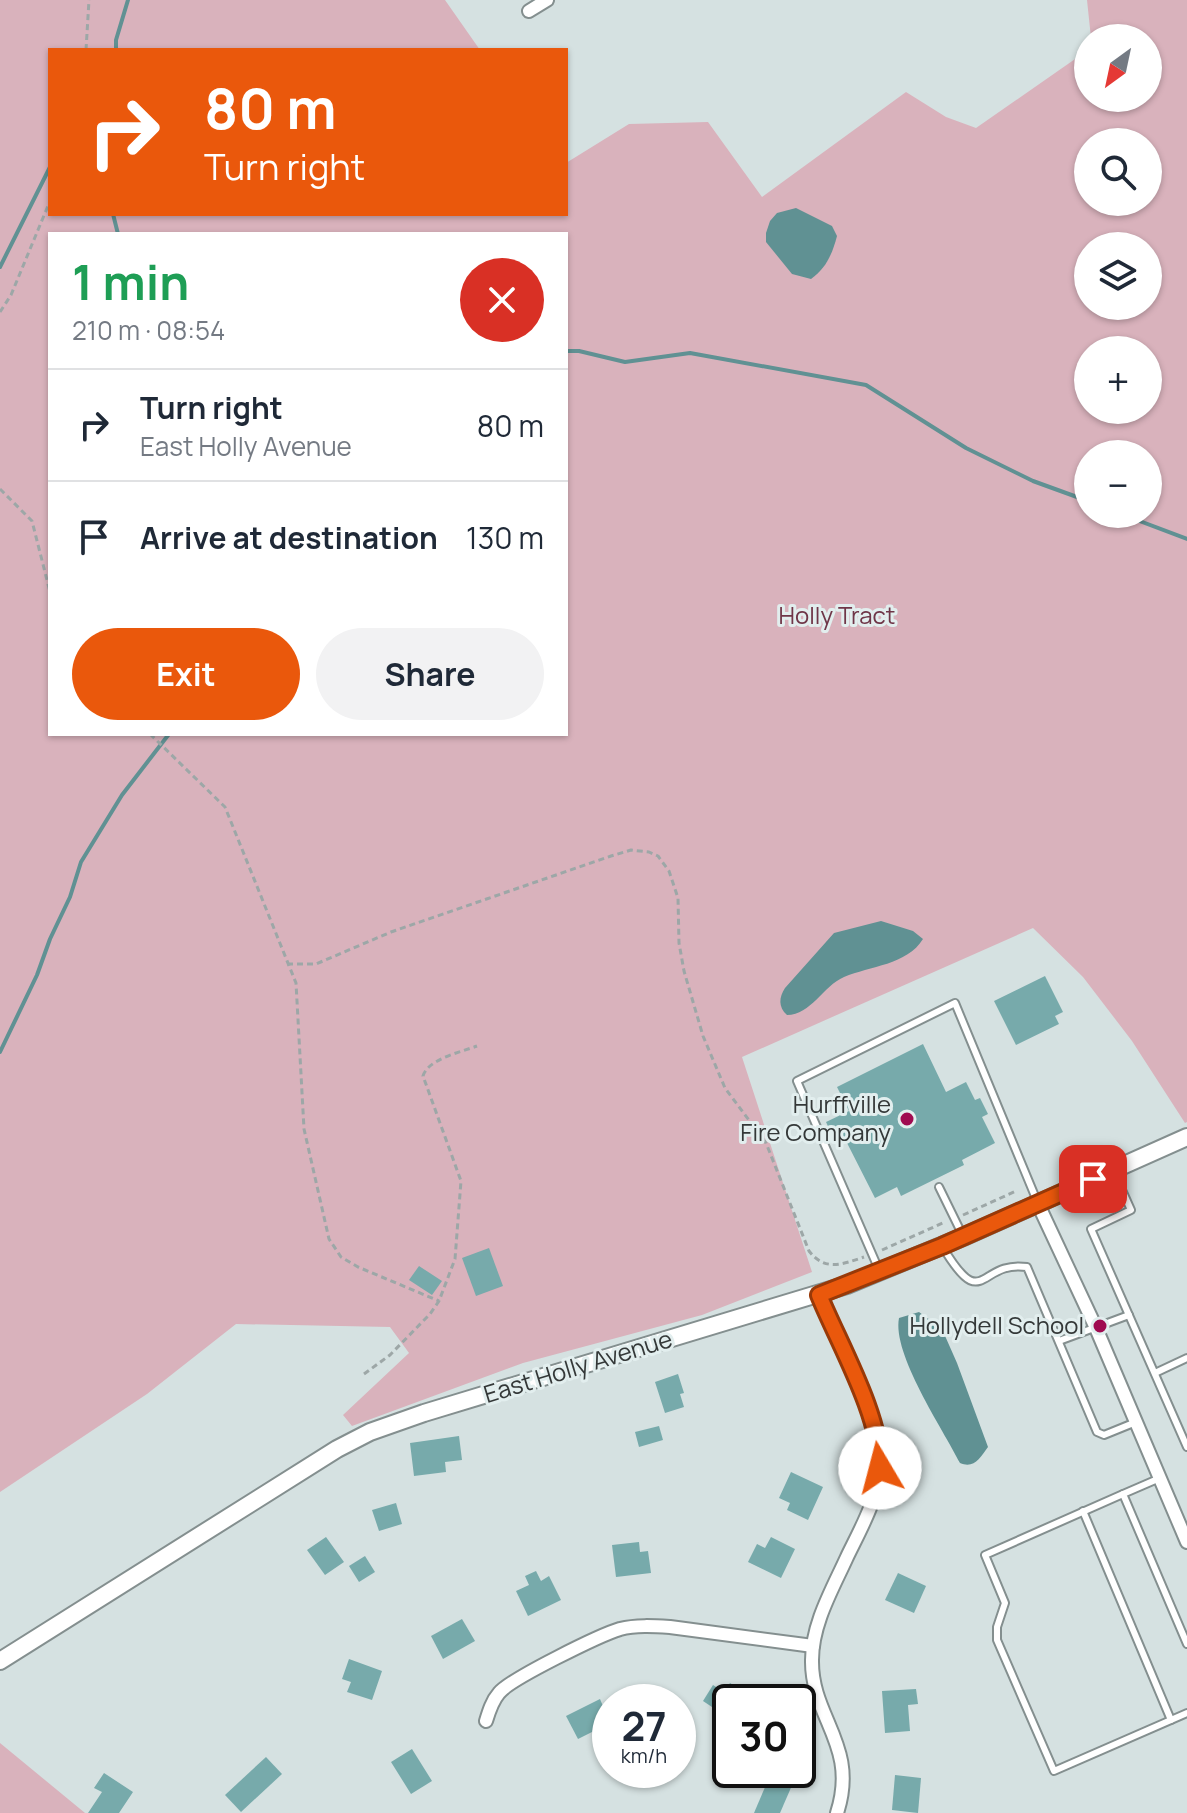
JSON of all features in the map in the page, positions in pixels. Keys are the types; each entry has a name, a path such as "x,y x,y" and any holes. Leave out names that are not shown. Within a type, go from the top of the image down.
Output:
{"street":[{"path":"529,11 547,0"},
{"name":"East Holly Avenue","path":"0,1661 175,1549 358,1438 424,1413 819,1295 880,1273 1187,1137"},
{"path":"1038,1204 1096,1328 1187,1542"},
{"path":"819,1295 873,1422 879,1444 880,1468 871,1505 820,1617 813,1646 815,1685 837,1740 842,1763 842,1789 837,1813"},
{"path":"486,1721 493,1702 505,1687 621,1629 670,1627 813,1646"}],"lane":[{"path":"880,1273 797,1081 955,1003 1038,1204"},
{"path":"1113,1170 1131,1210 1091,1229 1187,1447"},
{"path":"939,1187 963,1237"},
{"path":"942,1246 966,1281 977,1282 1013,1265 1027,1267 1097,1432 1104,1435 1136,1422"},
{"path":"1059,1341 1129,1315"},
{"path":"1155,1373 1187,1358"},
{"path":"1160,1478 985,1555 1005,1603 997,1627 997,1640 1054,1771 1187,1713"},
{"path":"1123,1494 1187,1644"},
{"path":"1083,1511 1171,1720"}],"path":[{"path":"86,48 89,0"},
{"path":"0,312 11,295 48,206"},
{"path":"0,489 32,521 48,584"},
{"path":"152,736 225,807 296,983 304,1129 329,1239 341,1257 358,1267 439,1301"},
{"path":"287,964 316,964 391,932 631,850 658,856 669,871 678,898 679,943 686,982 703,1036 725,1088 766,1143 809,1251 815,1259 829,1266 837,1266 863,1258"},
{"path":"364,1374 390,1355 430,1314 439,1301 455,1259 461,1181 423,1076 433,1064 477,1046"},
{"path":"981,1207 1016,1191"},
{"path":"880,1251 920,1233"}],"green space":[{"name":"Holly Tract","path":"0,0 445,0 479,48 48,48 48,216 568,216 568,162 629,124 708,122 762,197 906,92 946,117 976,128 1074,60 1074,112 1162,112 1162,24 1090,24 1087,0 1187,0 1187,1122 1132,1041 1083,977 1033,928 742,1057 812,1272 702,1315 523,1363 352,1426 343,1415 409,1353 390,1327 236,1324 147,1394 0,1492"},
{"path":"0,1743 85,1813 0,1813"}],"water":[{"path":"796,208 832,226 837,236 828,260 811,279 792,274 766,242 770,221 777,213"},
{"path":"881,921 913,931 923,939 898,960 837,981 803,1010 787,1015 784,1012 781,1005 783,991 834,933"},
{"path":"919,1312 942,1329 988,1447 969,1465 960,1463 920,1391 903,1351 899,1318"}],"building":[{"path":"1045,976 1063,1012 1055,1016 1059,1024 1016,1045 994,1001"},
{"name":"Hurffville Fire Company","path":"923,1044 946,1092 966,1082 975,1100 980,1098 988,1114 982,1117 995,1143 962,1160 964,1165 901,1196 897,1187 875,1198 845,1139 836,1143 826,1122 849,1111 837,1087"},
{"path":"489,1248 503,1286 476,1296 462,1258"},
{"path":"419,1266 442,1281 432,1295 409,1280"},
{"path":"678,1374 684,1393 680,1394 684,1407 665,1413 655,1382"},
{"path":"659,1426 663,1440 639,1447 635,1432"},
{"path":"459,1436 462,1460 445,1462 446,1472 414,1476 410,1443"},
{"path":"791,1472 823,1487 808,1520 787,1510 790,1503 779,1498"},
{"path":"396,1503 402,1524 379,1531 372,1510"},
{"path":"326,1537 344,1562 325,1575 307,1550"},
{"path":"771,1537 795,1549 781,1578 748,1562 757,1544 765,1548"},
{"path":"639,1542 640,1552 648,1551 651,1573 616,1577 612,1545"},
{"path":"365,1556 375,1572 359,1582 349,1566"},
{"path":"536,1571 541,1581 549,1576 561,1600 528,1616 516,1591 529,1585 525,1576"},
{"path":"898,1573 926,1586 914,1613 885,1600"},
{"path":"462,1619 475,1641 443,1659 431,1636"},
{"path":"349,1659 382,1671 372,1700 347,1692 351,1682 342,1679"},
{"path":"712,1687 712,1707 703,1701"},
{"path":"916,1689 918,1704 908,1705 910,1731 885,1733 882,1691"},
{"path":"592,1703 592,1732 578,1739 566,1716"},
{"path":"412,1749 432,1781 411,1794 391,1762"},
{"path":"266,1757 282,1774 241,1812 225,1795"},
{"path":"104,1773 133,1792 119,1813 88,1813 102,1792 94,1788"},
{"path":"895,1775 921,1778 918,1813 892,1810"},
{"path":"765,1788 791,1788 780,1813 754,1813"}],"waterway":[{"path":"116,48 128,0"},
{"path":"0,267 48,171"},
{"path":"114,216 118,232"},
{"path":"568,351 625,362 690,353 866,385 966,448 1033,481 1074,496"},
{"path":"1158,528 1187,539"},
{"path":"0,1052 37,975 70,897 81,862 122,795 167,736"}],"place":[{"name":"Hurffville Fire Company","path":"907,1119"},
{"name":"Hollydell School","path":"1100,1326"}],"route":[{"path":"880,1468 879,1444 870,1415 819,1295 880,1273 1093,1179"}]}
